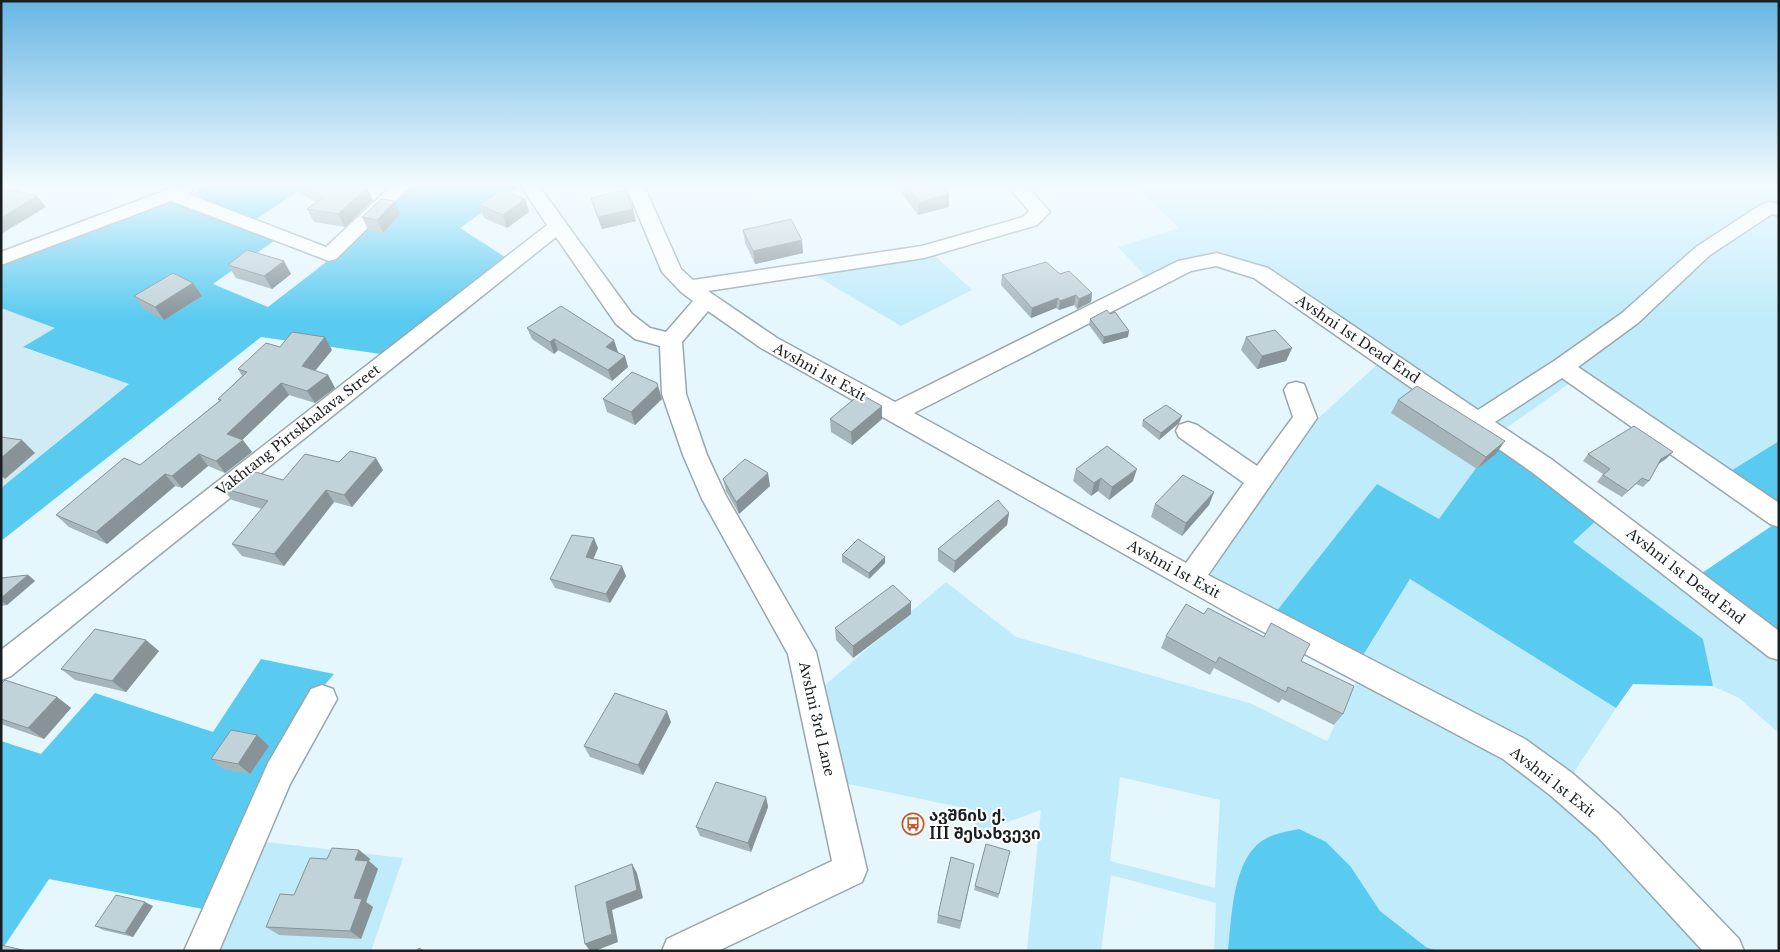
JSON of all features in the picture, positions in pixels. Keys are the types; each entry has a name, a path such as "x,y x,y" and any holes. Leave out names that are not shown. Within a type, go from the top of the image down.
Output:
{"street":[{"path":"1,259 75,230"},
{"path":"265,230 329,255 355,230"},
{"name":"Vakhtang Pirtskhalava Street","path":"1,667 552,230"},
{"path":"561,230 624,319 644,334 671,341 697,294 924,252 995,230"},
{"name":"Avshni 1st Exit","path":"654,230 672,272 697,294 769,343 1190,578 1514,749 1561,784 1608,826 1727,951"},
{"path":"1478,421 1562,367 1630,318 1702,252 1735,230"},
{"name":"Avshni 1st Dead End","path":"894,413 1185,266 1217,259 1261,273 1478,421 1542,466 1779,648"},
{"name":"Avshni 3rd Lane","path":"671,341 674,394 695,455 715,500 802,652 850,870 679,951"},
{"path":"1562,367 1779,517"},
{"path":"1190,578 1305,418 1296,390"},
{"path":"1188,431 1260,481"},
{"path":"202,951 279,774 322,699"}],"shaded area":[{"path":"85,230 248,230 274,241 213,284 268,307 325,263 360,230 464,230 508,259 388,355 261,337 1,541 1,488 129,384 23,347 55,328 1,308 1,263"},
{"path":"1171,230 1779,230 1779,441 1726,474 1580,376 1502,431 1216,254 1148,279 1118,247"},
{"path":"934,255 972,290 901,326 813,274"},
{"path":"1,308 56,328 24,348 129,384 1,488"},
{"path":"1380,362 1495,442 1439,520 1272,617 1204,575 1314,422"},
{"path":"1779,441 1779,509 1726,474"},
{"path":"1495,442 1598,519 1573,542 1703,639 1713,686 1633,684 1616,708 1410,579 1359,662 1272,617 1377,484 1439,519"},
{"path":"1598,519 1779,659 1779,733 1739,698 1713,686 1703,639 1572,542"},
{"path":"1779,521 1779,640 1696,577"},
{"path":"1410,579 1616,708 1569,780 1359,663"},
{"path":"946,582 1016,637 1252,704 1327,741 1357,681 1499,751 1543,781 1715,951 1437,951 1426,947 1380,911 1351,867 1231,923 1228,951 1214,951 1216,903 1111,875 1101,951 1027,951 1041,810 974,834 979,811 839,782 818,688 825,685","holes":["1120,777 1220,800 1215,888 1110,861"]},
{"path":"261,659 334,674 316,695 208,910 49,879 1,951 1,741 41,754 95,693 213,732"},
{"path":"1299,829 1326,842 1351,867 1380,911 1426,947 1437,951 1228,951 1236,887 1248,857 1257,845 1269,837"},
{"path":"257,841 403,858 371,951 211,951"}],"building":[{"path":"743,230 797,230 802,240 753,251"},
{"path":"247,250 284,261 264,276 228,265"},
{"path":"1046,262 1060,274 1069,271 1092,293 1079,299 1076,295 1060,301 1058,298 1032,308 1002,275"},
{"path":"173,273 193,283 155,307 134,296"},
{"path":"561,306 614,340 606,347 625,356 608,370 554,339 550,342 527,328"},
{"path":"1107,310 1110,314 1115,312 1129,331 1104,337 1090,319"},
{"path":"1275,330 1292,348 1262,356 1246,337"},
{"path":"292,332 325,337 302,366 328,375 307,391 281,383 227,434 243,440 216,461 199,454 172,476 165,474 96,532 56,515 124,458 140,465 221,400 218,399 247,372 238,369 266,343 280,347"},
{"path":"632,372 657,383 658,386 631,412 603,399"},
{"path":"1417,386 1505,441 1486,457 1398,400"},
{"path":"860,394 882,406 851,432 830,419"},
{"path":"1166,405 1182,416 1161,433 1143,420"},
{"path":"1634,426 1673,452 1661,459 1649,481 1642,478 1628,491 1603,475 1610,469 1588,454"},
{"path":"1,437 22,440 1,458"},
{"path":"1107,446 1137,469 1112,487 1101,478 1094,483 1076,469"},
{"path":"350,451 376,458 344,495 326,490 274,554 232,544 268,501 222,488 245,469 283,480 305,454 339,462"},
{"path":"745,459 768,473 736,502 723,479"},
{"path":"1183,475 1214,492 1186,523 1155,504"},
{"path":"998,500 1009,513 955,561 938,549"},
{"path":"572,535 594,538 586,557 622,566 606,594 550,579"},
{"path":"858,539 885,557 869,573 842,555"},
{"path":"28,575 1,598 1,578"},
{"path":"893,585 911,602 853,646 835,628"},
{"path":"1186,604 1204,614 1208,608 1264,637 1271,623 1310,644 1301,661 1354,686 1343,714 1288,687 1286,692 1219,657 1216,663 1166,636"},
{"path":"95,629 146,640 112,681 61,669"},
{"path":"5,680 57,697 28,728 1,719 1,684"},
{"path":"615,693 667,711 638,765 584,746"},
{"path":"231,730 257,735 238,764 211,759"},
{"path":"716,782 766,797 748,843 696,827"},
{"path":"986,844 1010,851 999,894 975,886"},
{"path":"332,848 359,850 355,860 368,861 354,898 362,899 350,931 266,927 280,894 294,895 310,858 327,859"},
{"path":"951,857 974,864 961,921 938,915"},
{"path":"632,864 637,890 606,902 612,934 585,944 575,886"},
{"path":"116,895 145,902 125,933 95,926"},
{"path":"1,945 27,951 1,951"}],"place":[{"name":"ავშნის ქ. III შესახვევი","path":"913,824"}]}
